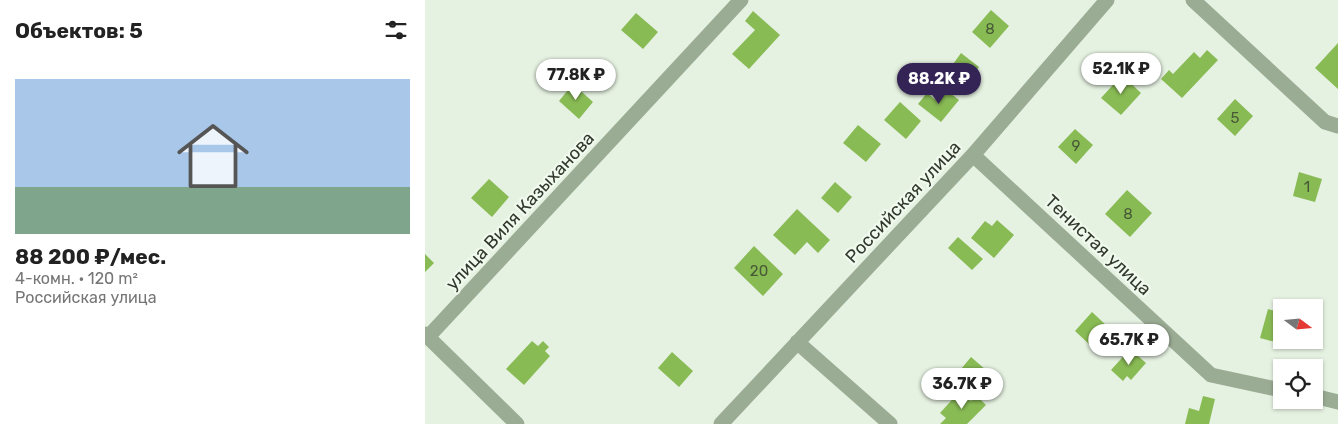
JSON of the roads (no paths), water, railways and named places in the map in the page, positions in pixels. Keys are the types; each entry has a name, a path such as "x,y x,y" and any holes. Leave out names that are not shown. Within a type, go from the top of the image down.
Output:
{"street":[{"name":"улица Виля Казыханова","path":"427,336 741,0"},
{"name":"Российская улица","path":"721,424 973,155 1107,0"},
{"path":"1193,0 1325,122 1338,126"},
{"name":"Тенистая улица","path":"973,155 1211,375 1273,388"},
{"path":"427,336 517,424"},
{"path":"797,342 890,424"},
{"path":"1323,398 1338,402"}]}
